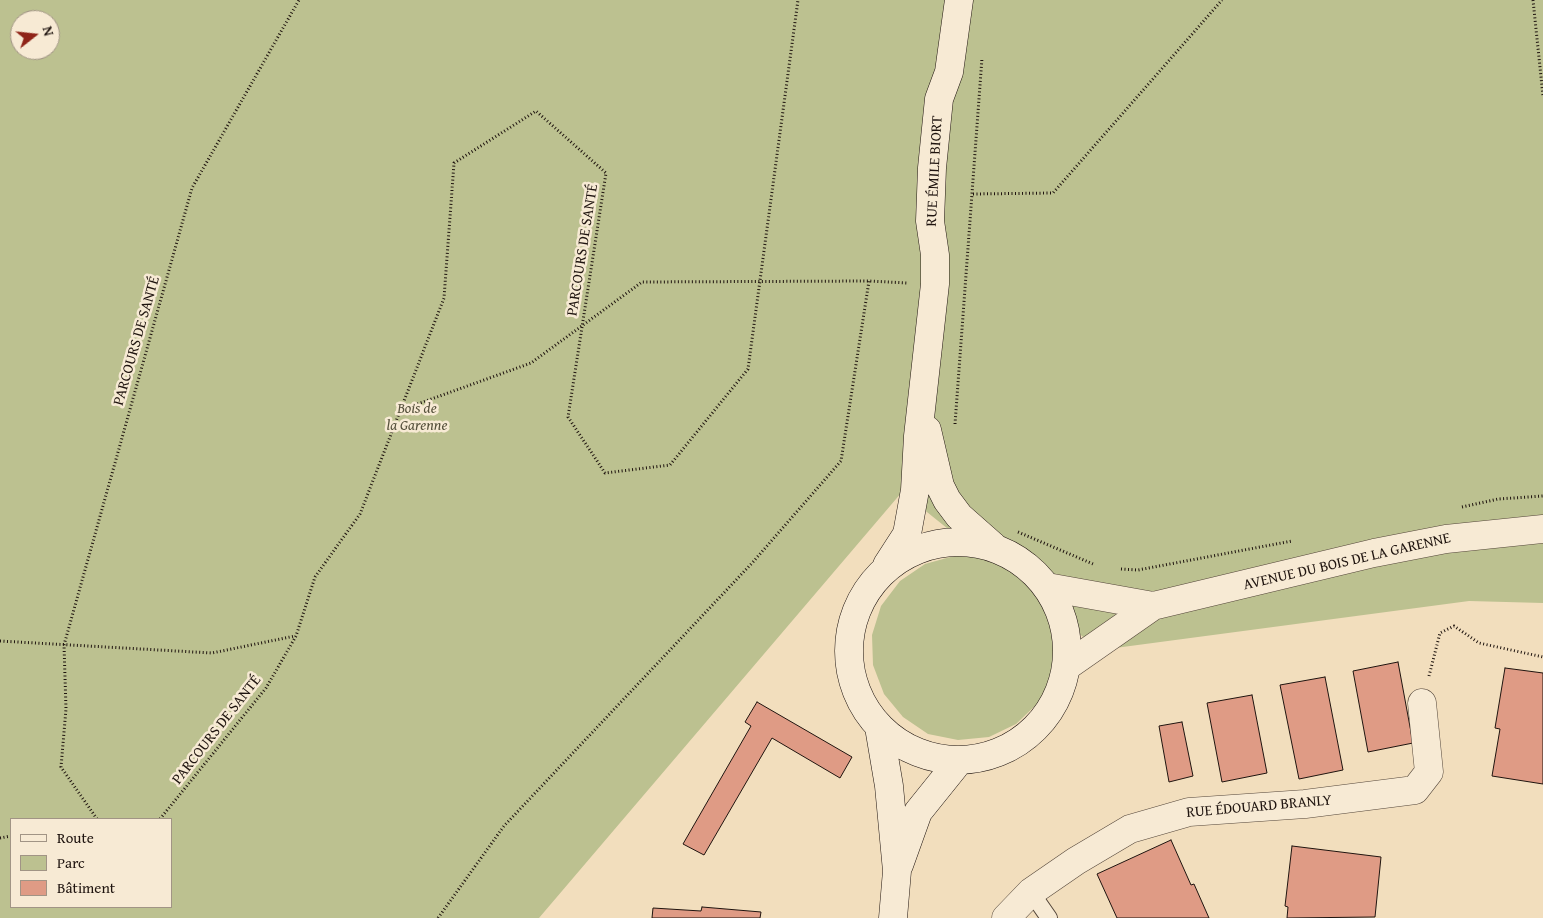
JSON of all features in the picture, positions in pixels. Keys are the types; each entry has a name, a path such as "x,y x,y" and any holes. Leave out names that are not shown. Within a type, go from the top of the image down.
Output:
{"street":[{"name":"RUE ÉMILE BIORT","path":"884,570 907,534 915,490 918,436 930,343 935,284 935,255 930,221 932,168 939,99 949,72 959,0"},
{"name":"RUE ÉMILE BIORT","path":"930,343 927,432 940,486 947,500 960,516 1002,537"},
{"name":"AVENUE DU BOIS DE LA GARENNE","path":"1067,666 1153,606 1446,539 1543,529"},
{"path":"1002,537 1048,587 1061,611 1067,638 1067,666 1056,700 1036,728 1008,749 975,760 940,760 907,748 879,727 859,699 849,665 850,630 862,597 884,570 908,553 935,543 1002,537"},
{"name":"AVENUE DU BOIS DE LA GARENNE","path":"1048,587 1153,606"},
{"name":"RUE ÉDOUARD BRANLY","path":"1006,918 1031,892 1076,861 1130,830 1189,812 1305,804 1415,790 1429,772 1422,703"},
{"path":"879,727 889,786 897,871 894,918"},
{"path":"897,871 908,846 918,812 959,760"}],"lane":[{"path":"1031,892 1049,918"}],"path":[{"name":"PARCOURS DE SANTÉ","path":"96,818 61,767 66,709 64,645 192,188 299,0"},
{"name":"PARCOURS DE SANTÉ","path":"161,818 266,688 296,636 314,577 360,514 444,298 454,163 536,111 606,174 568,417 605,473 670,465 748,368 798,0"},
{"path":"973,194 1053,193 1222,0"},
{"path":"1533,0 1543,96"},
{"path":"955,428 982,48"},
{"path":"438,918 504,826 753,562 841,461 869,281"},
{"path":"401,410 531,363 642,282 869,281 935,284"},
{"path":"1460,507 1498,499 1543,496"},
{"path":"1002,537 1101,568"},
{"path":"1120,569 1138,570 1295,540"},
{"path":"1422,703 1440,633 1454,626 1479,643 1543,658"},
{"path":"0,642 212,653 296,636"}],"green space":[{"name":"Bois de la Garenne","path":"0,0 1543,0 1543,603 1469,601 1100,650 1046,608 1050,616 1056,646 1052,676 1038,703 1016,724 989,737 958,740 928,734 903,717 884,694 873,665 872,635 881,606 900,581 925,564 954,556 983,557 902,492 539,918 0,918"}],"building":[{"path":"1398,662 1413,743 1368,752 1353,671"},
{"path":"1505,668 1543,673 1543,784 1492,776 1500,729 1495,728"},
{"path":"1325,677 1343,770 1299,779 1280,685"},
{"path":"1252,695 1267,773 1222,782 1207,703"},
{"path":"757,702 852,757 840,778 772,738 704,855 683,844 751,726 745,722"},
{"path":"1182,722 1193,776 1169,782 1159,726"},
{"path":"1171,840 1191,885 1194,884 1209,918 1117,918 1097,874"},
{"path":"1292,846 1381,857 1375,917 1287,918 1288,907 1285,906"},
{"path":"702,907 761,912 760,918 652,918 653,908 701,911"}]}
